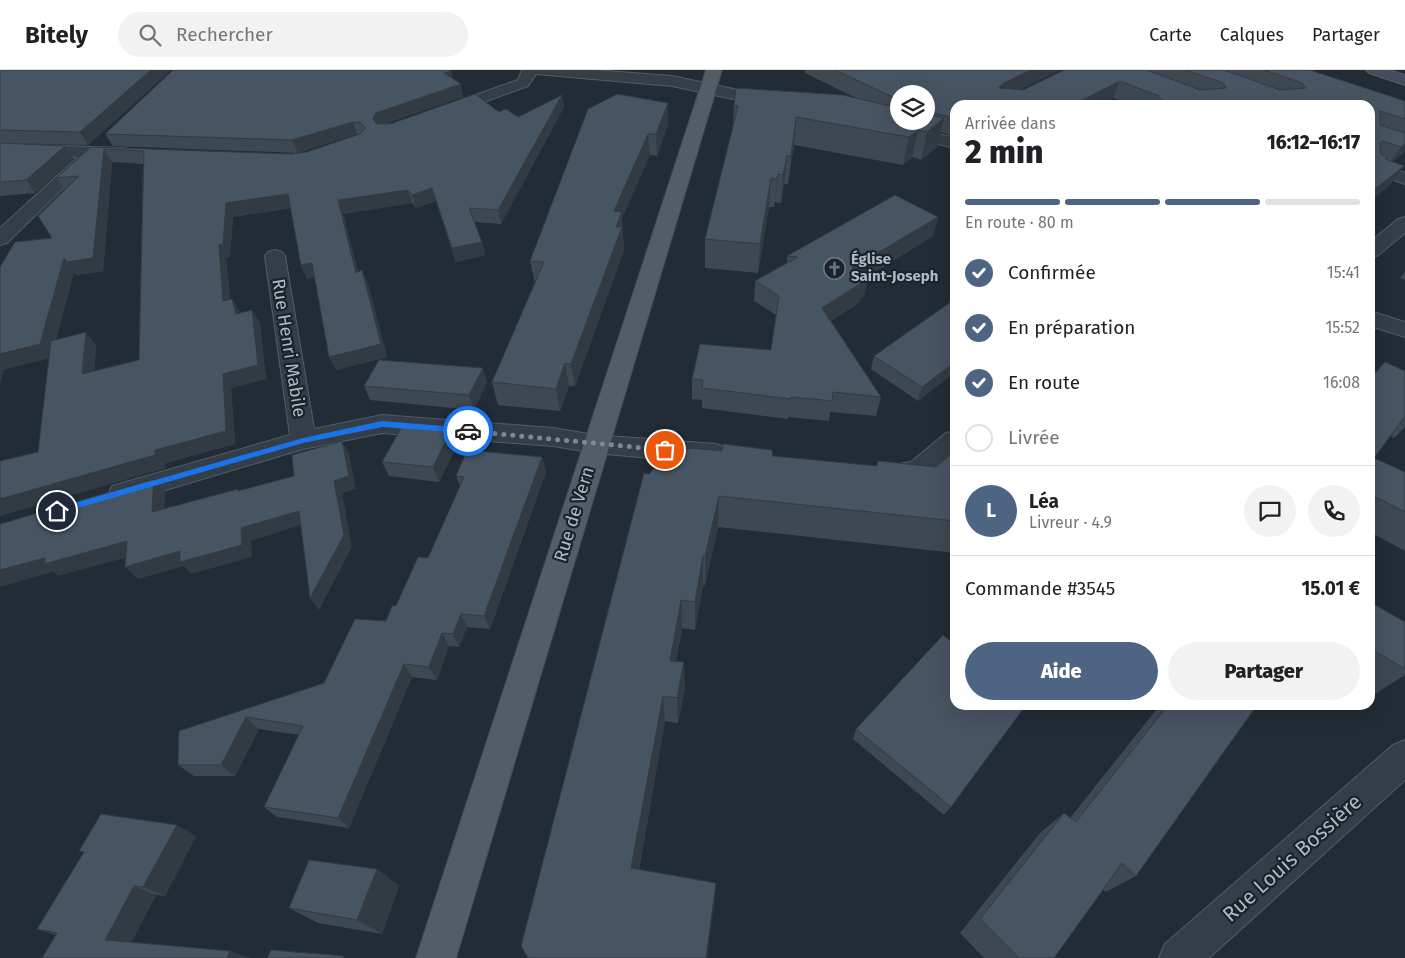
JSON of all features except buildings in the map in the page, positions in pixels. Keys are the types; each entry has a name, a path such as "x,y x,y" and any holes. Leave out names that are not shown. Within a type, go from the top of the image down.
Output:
{"main road":[{"path":"1374,70 1405,80"},
{"name":"Rue de Vern","path":"436,958 710,80"}],"street":[{"path":"434,114 518,85 526,81 530,70"},
{"path":"538,70 663,80 710,80 786,105"},
{"path":"888,126 950,138"},
{"path":"0,238 113,133"},
{"path":"0,149 142,153"},
{"path":"1375,168 1405,179"},
{"path":"1375,248 1405,223"},
{"name":"Rue Henri Mabile","path":"275,256 303,440"},
{"path":"1375,320 1405,330"},
{"path":"95,500 303,440 382,424 553,437 596,444 742,456"},
{"path":"868,472 888,475 918,471 950,444"},
{"name":"Rue Louis Bossière","path":"1179,958 1405,757"}],"way so far":[{"path":"468,431 553,437 596,444 665,450"}],"place":[{"name":"Église Saint-Joseph","path":"835,268"}],"route":[{"path":"57,511 303,440 382,424 468,431"}]}
